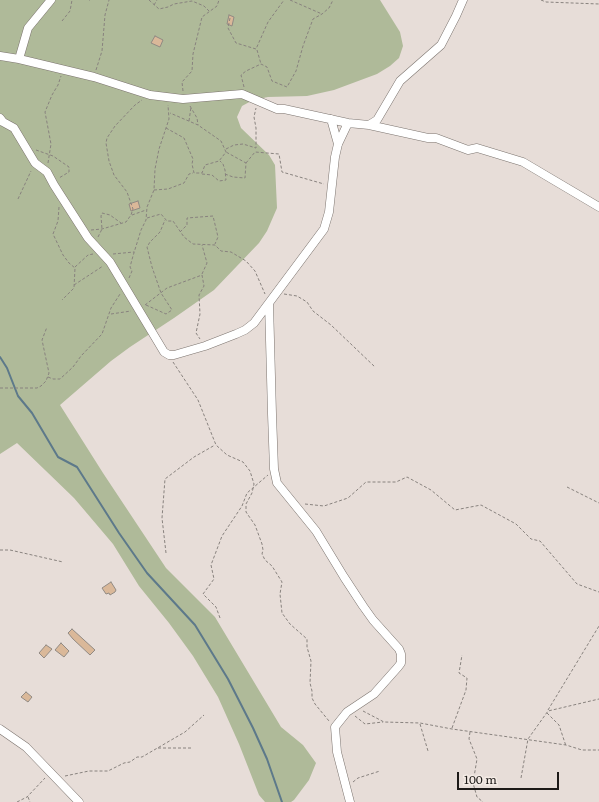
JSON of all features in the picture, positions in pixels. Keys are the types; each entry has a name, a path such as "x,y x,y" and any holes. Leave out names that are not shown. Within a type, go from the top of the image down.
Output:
{"street":[{"path":"18,59 28,28 51,0"},
{"path":"369,125 377,120 400,81 441,45 463,0"},
{"path":"0,56 94,77 150,96 188,101 236,94 251,98 277,109 284,109 348,123 369,125 428,138 436,138 468,150 477,148 522,162 599,207"},
{"path":"0,118 3,122 14,128 36,163 45,170 88,238 110,262 124,286 142,307 164,352 174,356 205,346 245,330 254,323 269,303 324,229 328,216 338,144 348,123"},
{"path":"331,119 338,144"},
{"path":"269,303 274,469 276,478 279,486 316,531 363,606 399,649 402,659 398,668 374,694 347,712 335,726 337,752 350,802"},
{"path":"0,729 26,747 79,802"}],"path":[{"path":"62,22 70,11 72,0"},
{"path":"94,77 102,51 104,15 109,0"},
{"path":"149,0 159,9 174,4 192,1 204,6 209,12"},
{"path":"154,4 157,0"},
{"path":"198,125 197,118 188,101 182,82 192,71 193,54 202,17 217,6 218,0"},
{"path":"284,0 268,22 256,49 261,64 267,67 272,81 287,86 296,71 313,19 329,8 333,0"},
{"path":"290,0 322,14"},
{"path":"542,0 546,2 599,4"},
{"path":"230,18 228,28 236,43 256,49"},
{"path":"256,152 256,128 254,117 257,106 251,98 241,75 261,64"},
{"path":"45,170 50,155 51,144 45,112 58,85 63,70"},
{"path":"84,230 102,229 126,222 131,215 133,209 128,192 114,176 109,161 106,143 107,138 115,126 135,105 150,96"},
{"path":"48,377 60,379 73,367 81,356 102,334 111,308 132,271 130,267 154,190 155,169 159,149 170,113 167,98"},
{"path":"188,101 189,121"},
{"path":"170,113 198,125 221,141 225,151 246,163"},
{"path":"166,128 184,138 193,159 192,164 194,173"},
{"path":"202,173 205,165 220,160 225,151 234,145 243,144 256,148"},
{"path":"26,148 50,155 69,167 69,172 59,179 54,185"},
{"path":"225,174 233,177 246,178 246,163 254,152 279,154 282,172 331,186"},
{"path":"154,190 168,189 184,183 189,174 194,173 212,175 219,181 226,180 223,164 220,160"},
{"path":"18,199 36,163"},
{"path":"60,194 58,222 53,234 63,255 75,268"},
{"path":"131,215 147,210"},
{"path":"99,249 97,238 102,229 102,213 110,215 121,223"},
{"path":"146,218 161,214 165,220 173,221 184,237 193,244 215,245 221,251 231,252 246,261 255,271 269,303 285,294 297,296 307,302 313,311 331,325 375,367"},
{"path":"180,232 186,225 187,218 213,216 218,237 215,245"},
{"path":"142,307 166,314 172,310 161,292 147,247 160,232 165,220"},
{"path":"202,244 207,263 202,275 204,286 199,295 200,314 196,333 205,346"},
{"path":"74,286 75,268 88,255 96,253 99,249"},
{"path":"99,249 123,253 134,252"},
{"path":"62,300 74,288 74,286 110,262"},
{"path":"110,314 142,307 167,288 202,275"},
{"path":"0,388 37,388 44,384 48,377 48,366 42,340 47,326"},
{"path":"169,355 198,400 216,445 227,455 243,462 250,471 254,481 253,488 246,504 246,512 255,525 262,544 262,554 265,560 272,566 282,582 280,594 282,613 290,624 308,642 307,647 311,664 310,683 315,704 335,726"},
{"path":"166,553 162,518 165,479 194,457 216,445"},
{"path":"220,618 216,607 203,594 214,579 211,565 222,536 242,506 247,493 274,469"},
{"path":"294,504 298,503 324,506 348,498 366,482 396,482 406,477 431,490 455,510 481,505 516,524 531,539 540,541 577,584 599,592"},
{"path":"568,487 599,503"},
{"path":"0,550 10,550 64,562"},
{"path":"521,778 528,739 547,712 599,626"},
{"path":"452,729 466,690 467,678 459,673 462,655"},
{"path":"547,712 599,699"},
{"path":"359,703 359,709 384,722"},
{"path":"347,712 365,724 384,722 420,723 452,729 528,739 582,750 599,750"},
{"path":"547,712 559,725 566,746"},
{"path":"17,802 27,797 52,775 89,771 108,771 158,748 185,732 204,715"},
{"path":"420,723 428,751"},
{"path":"470,731 469,740 477,759 473,783 477,798 483,802"},
{"path":"158,748 193,748"},
{"path":"346,788 358,778 380,771"},
{"path":"27,797 30,802"}],"green space":[{"path":"0,0 380,0 400,32 403,46 399,58 377,74 334,90 307,96 268,97 253,100 242,106 237,117 241,128 269,155 275,165 277,208 267,231 259,243 214,290 111,361 60,405 166,568 215,617 281,727 303,745 316,763 309,780 291,802 265,802 259,795 239,744 218,697 193,656 139,586 113,544 74,498 17,443 0,454"}],"building":[{"path":"229,15 234,17 232,26 227,24"},
{"path":"155,36 163,40 160,47 151,43"},
{"path":"138,201 140,208 131,211 129,204"},
{"path":"111,582 116,590 110,595 109,593 106,594 102,588"},
{"path":"72,629 95,650 90,655 68,633"},
{"path":"61,643 69,651 64,657 55,650"},
{"path":"46,645 52,649 44,658 39,653"},
{"path":"26,692 32,697 28,702 21,697"}],"waterway":[{"path":"0,357 7,368 18,396 32,413 58,457 77,467 119,533 147,573 195,625 228,679 253,728 267,759 282,802"}]}
